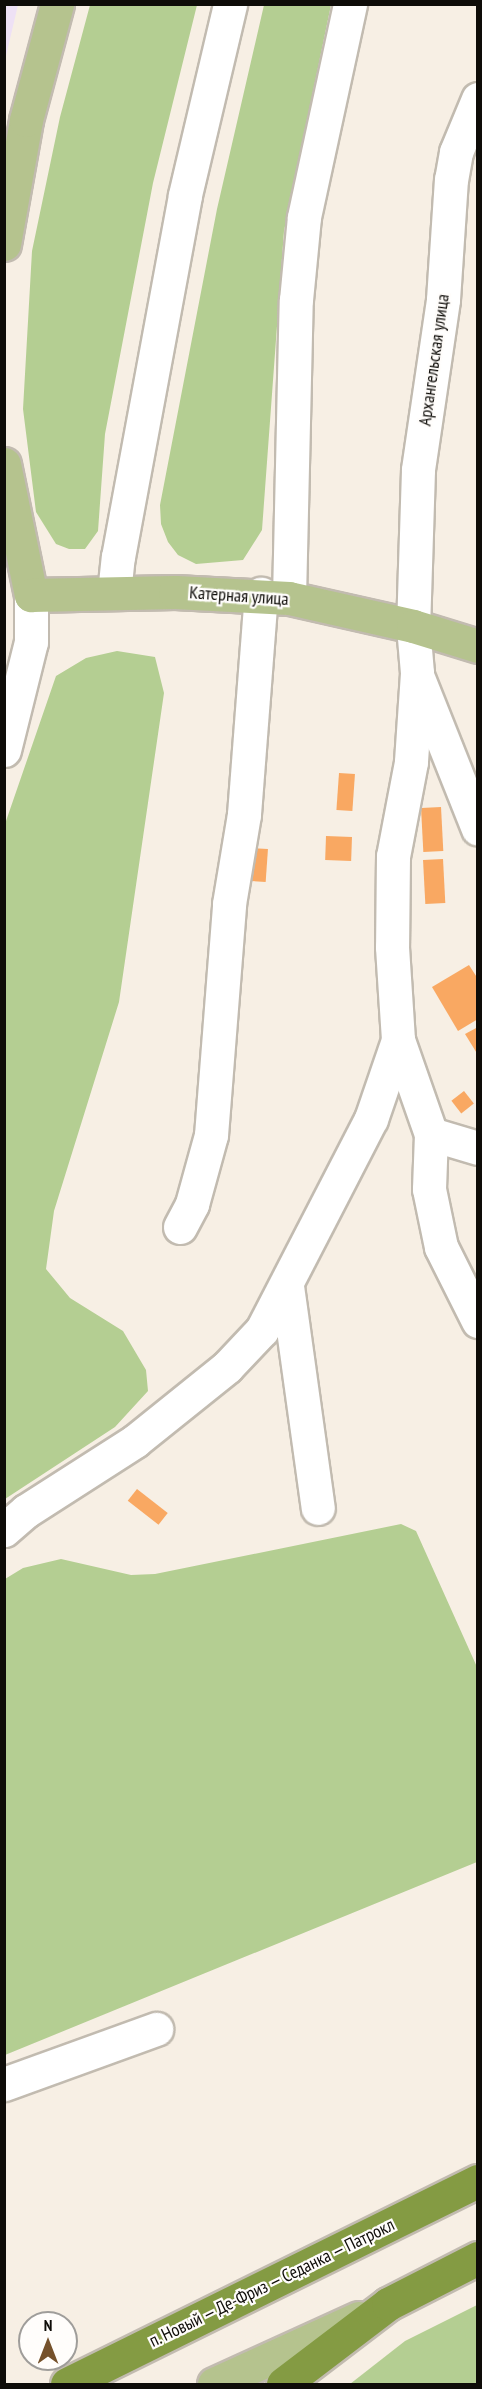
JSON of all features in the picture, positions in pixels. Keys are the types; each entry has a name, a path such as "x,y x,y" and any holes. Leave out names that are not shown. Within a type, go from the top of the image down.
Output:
{"highway":[{"name":"п. Новый — Де-Фриз — Седанка — Патрокл","path":"67,2385 477,2181"},
{"path":"283,2385 388,2304 477,2258"}],"main road":[{"path":"4,244 26,120 57,4"},
{"path":"4,464 31,595"},
{"name":"Катерная улица","path":"31,595 114,593 275,596 413,626 477,646"},
{"path":"214,2385 388,2304"}],"street":[{"path":"114,593 185,195 230,4"},
{"path":"180,1227 192,1204 211,1135 229,904 275,596 304,217 350,4"},
{"name":"Архангельская улица","path":"417,673 413,626 418,470 443,300 451,179 456,152 477,99"},
{"path":"4,750 32,642 31,595"},
{"path":"417,673 477,829"},
{"path":"417,673 411,762 393,856 392,947 398,1040 431,1134 429,1189 441,1247 477,1320"},
{"path":"4,1530 26,1511 135,1441 227,1367 262,1330 287,1286 371,1119 398,1040"},
{"path":"431,1134 477,1148"},
{"path":"287,1286 318,1508"},
{"path":"4,2084 156,2029"}],"shaded area":[{"path":"4,5 18,5 5,60"}],"green space":[{"path":"90,5 197,5 153,183 105,434 98,531 85,549 69,549 56,544 36,512 23,409 32,251 60,117"},
{"path":"264,5 331,5 284,231 262,530 243,560 196,564 178,555 168,542 161,524 160,505 217,209"},
{"path":"117,651 155,657 164,693 119,1002 54,1211 46,1269 70,1298 123,1331 146,1370 148,1391 115,1427 5,1499 5,824 56,676 86,658"},
{"path":"401,1524 416,1531 477,1667 477,1862 5,2055 5,1579 23,1568 61,1559 131,1575 155,1574"},
{"path":"477,2305 477,2384 350,2384 405,2341"}],"building":[{"path":"339,773 355,774 352,811 336,810"},
{"path":"441,807 443,851 423,852 421,808"},
{"path":"326,836 352,837 351,861 325,860"},
{"path":"252,848 268,849 266,882 250,881"},
{"path":"443,859 445,903 425,904 423,860"},
{"path":"469,965 478,979 478,1019 458,1031 432,987"},
{"path":"478,1027 478,1055 465,1034"},
{"path":"464,1091 474,1104 461,1113 451,1101"},
{"path":"137,1489 168,1513 158,1525 128,1501"}]}
